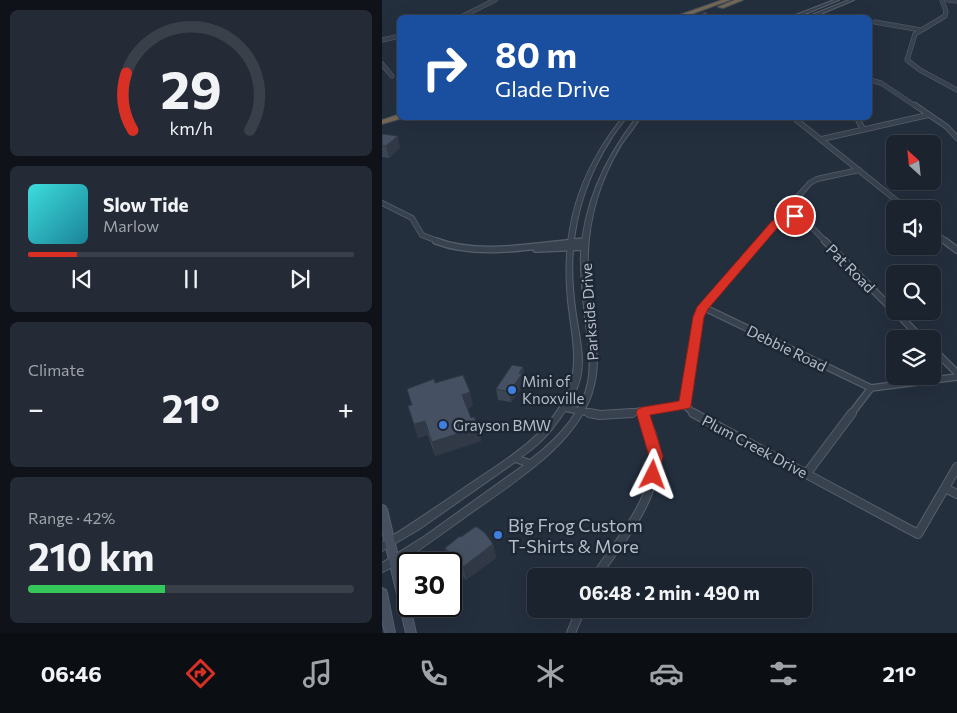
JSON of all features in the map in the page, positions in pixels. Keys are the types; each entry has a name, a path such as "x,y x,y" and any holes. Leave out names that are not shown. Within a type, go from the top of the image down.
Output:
{"highway":[{"path":"676,15 716,0"},
{"path":"683,15 727,0"},
{"path":"698,15 740,0"},
{"path":"382,115 397,110"},
{"path":"382,122 397,117"}],"main road":[{"path":"382,508 386,545 394,561 411,633"},
{"path":"382,593 390,633"}],"street":[{"path":"465,15 496,0"},
{"path":"798,15 837,0"},
{"path":"814,15 852,0"},
{"path":"942,0 946,11 945,16 915,34 907,60 920,70 956,90"},
{"path":"948,0 956,1"},
{"path":"875,22 921,30"},
{"path":"382,40 397,37"},
{"path":"382,64 392,76"},
{"path":"872,80 876,80 951,130 956,138"},
{"path":"822,139 928,115"},
{"name":"Parkside Drive","path":"386,545 415,527 538,440 565,408 576,378 577,353 569,286 571,245 576,210 587,177 611,133 622,120"},
{"name":"Parkside Drive","path":"382,568 532,464 554,445 581,411 589,391 593,364 586,284 585,244 602,178 624,134 636,120"},
{"path":"797,120 896,200"},
{"path":"858,120 863,129"},
{"path":"565,408 600,414 643,412 685,405 698,317 703,307 786,215 810,183 817,179 859,170"},
{"path":"382,203 412,218 422,235 450,246 478,250 585,244"},
{"path":"786,215 795,216 792,205"},
{"name":"Pat Road","path":"794,212 803,218 886,302"},
{"name":"Pat Road","path":"786,215 808,225"},
{"path":"941,238 956,250"},
{"name":"Debbie Road","path":"703,307 871,388"},
{"name":"Pat Road","path":"904,320 913,330"},
{"path":"941,357 956,373"},
{"path":"807,473 871,388 956,378"},
{"name":"Plum Creek Drive","path":"685,405 695,415 807,473 918,534 956,467"},
{"path":"601,568 633,519 653,475 656,456 643,412"},
{"path":"514,458 532,464"},
{"path":"945,488 956,494"},
{"path":"571,633 577,618"}],"building":[{"path":"382,134 398,136 386,146 382,146"},
{"path":"512,365 523,367 519,373 522,374 509,392 496,389"},
{"name":"Grayson BMW","path":"463,375 470,392 462,395 471,418 474,417 478,427 432,442 425,421 414,424 408,406 412,405 407,389 434,379 435,383"},
{"path":"477,527 485,533 493,544 463,567 462,552 450,552 445,548"}],"place":[{"name":"Mini of Knoxville","path":"512,390"},
{"name":"Grayson BMW","path":"443,425"},
{"name":"Big Frog Custom T-Shirts & More","path":"498,535"}],"route":[{"path":"653,475 656,456 643,412 685,405 698,317 703,307 712,294 776,224 795,216"}]}
